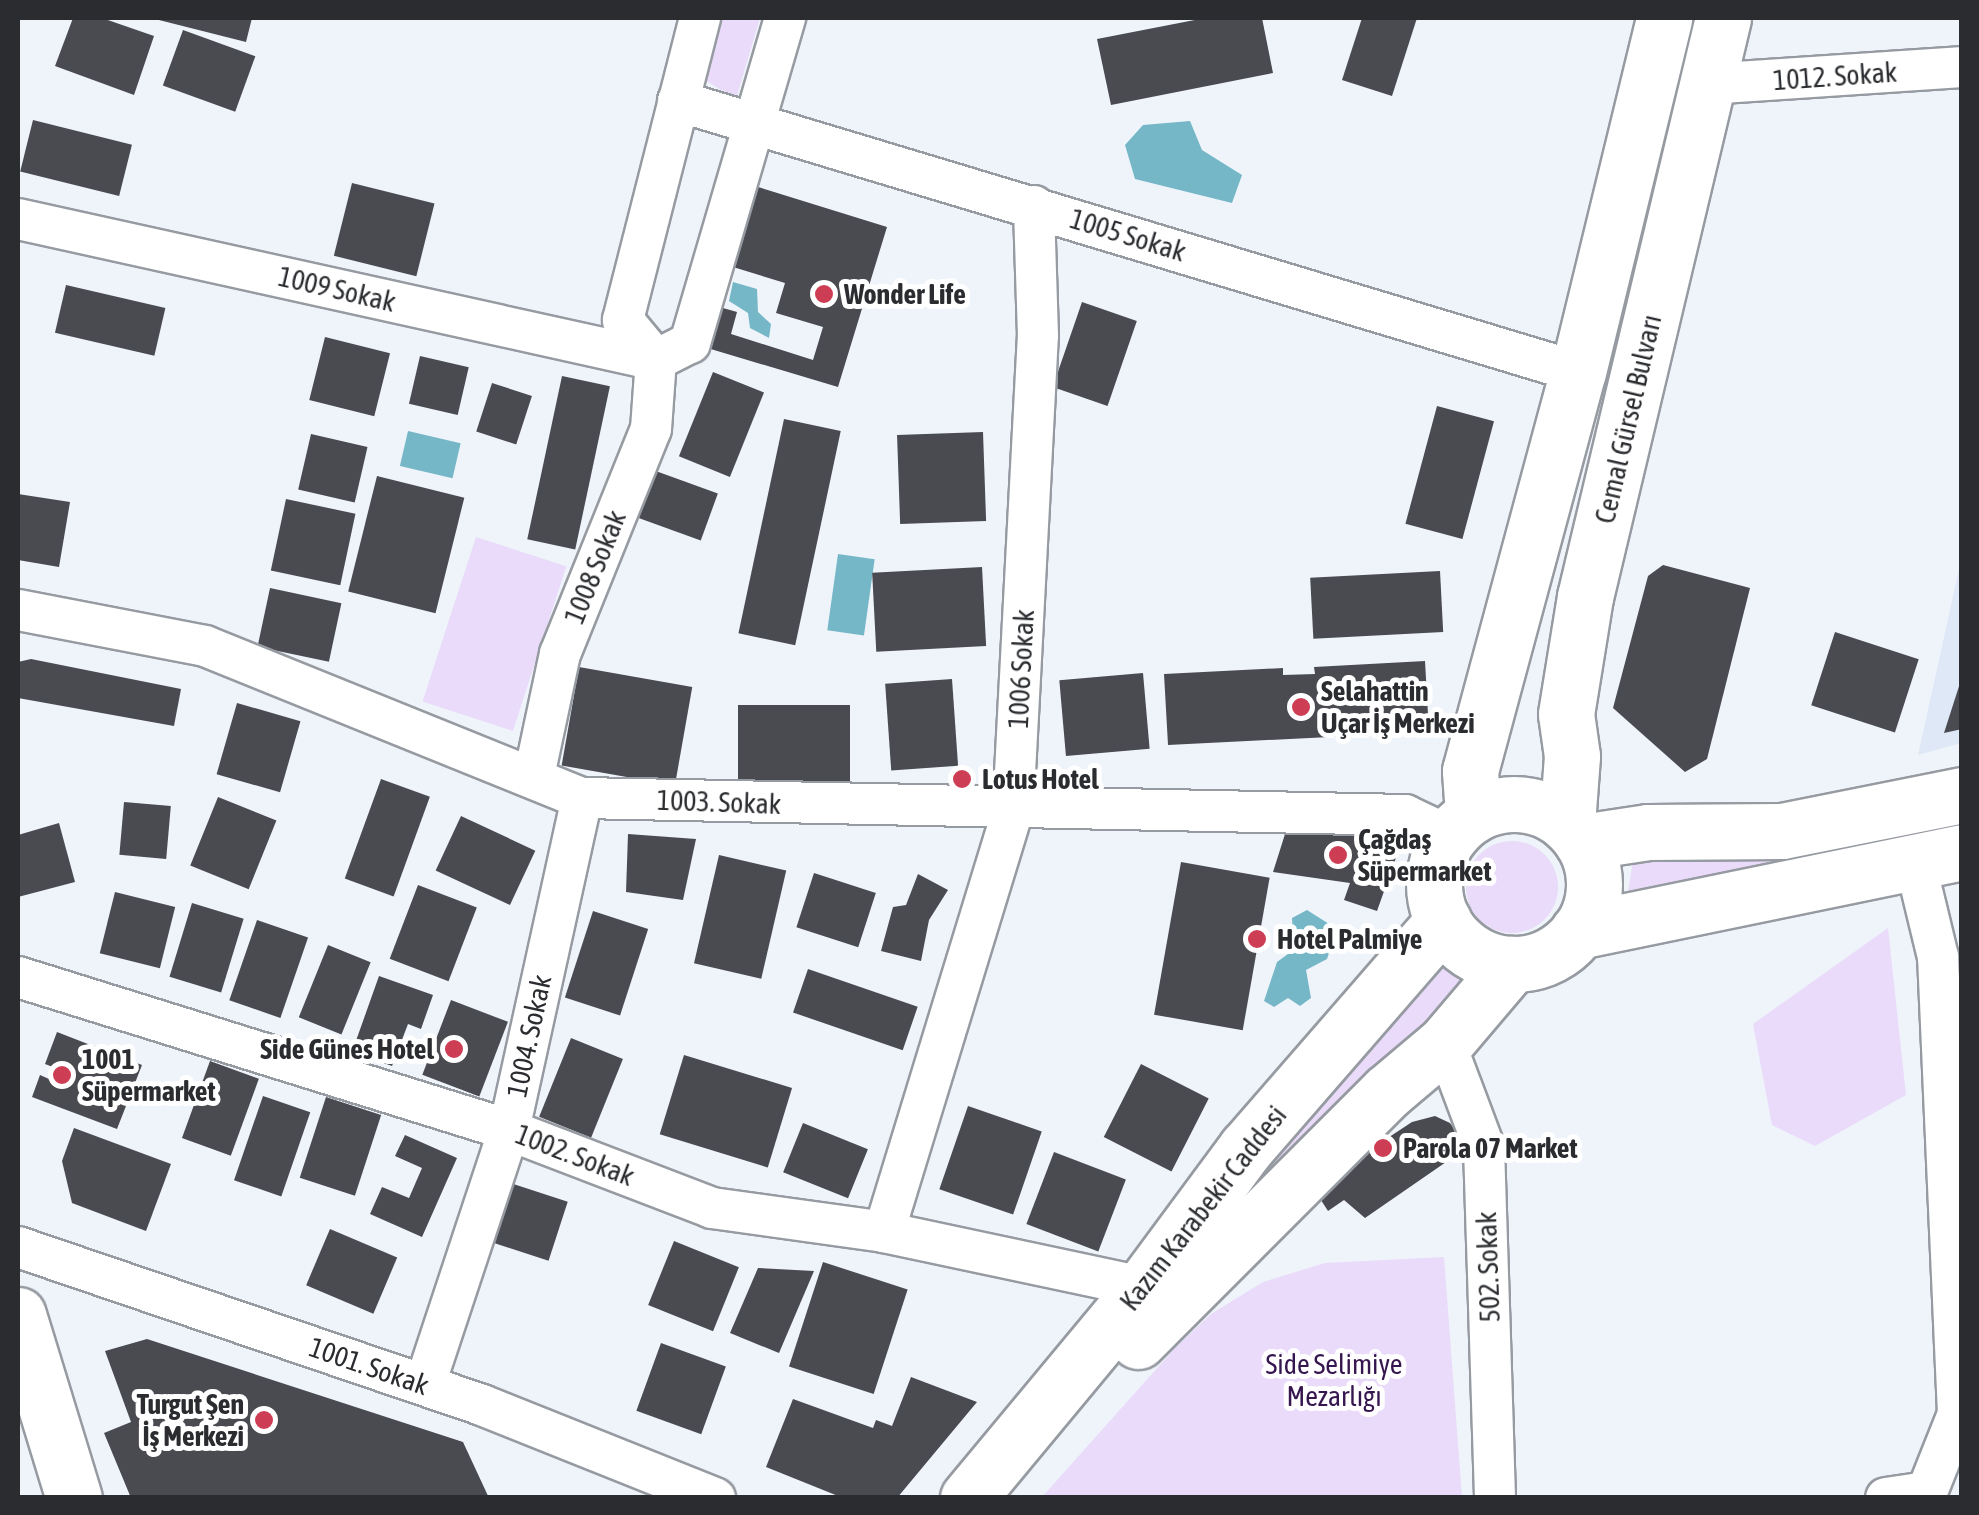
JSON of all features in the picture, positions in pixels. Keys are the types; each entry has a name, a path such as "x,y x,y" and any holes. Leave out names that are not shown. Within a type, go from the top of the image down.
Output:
{"main road":[{"path":"1664,18 1578,372 1470,771 1461,825 1434,875 1443,921 1474,953 1512,964 1548,956 1578,931 1938,857"},
{"name":"Cemal Gürsel Bulvarı","path":"1574,833 1572,756 1566,714 1585,598 1723,18"},
{"path":"1461,825 1528,805 1574,833 1782,831 1962,795"},
{"path":"1574,833 1594,891 1578,931"},
{"name":"Kazım Karabekir Caddesi","path":"968,1498 1142,1287 1246,1148 1443,921"},
{"name":"Kazım Karabekir Caddesi","path":"1008,1498 1144,1332 1444,1043 1512,964"},
{"path":"18,1315 74,1498"}],"street":[{"path":"700,18 623,320 656,360 690,344 785,18"},
{"name":"1012. Sokak","path":"1708,84 1962,68"},
{"name":"1005 Sokak","path":"678,101 1578,372"},
{"name":"1006 Sokak","path":"884,1232 1014,811 1038,336 1034,206"},
{"name":"1009 Sokak","path":"18,218 656,360"},
{"name":"1008 Sokak","path":"534,776 560,654 650,429 656,360"},
{"name":"1003. Sokak","path":"18,610 205,646 582,798 1014,811 1405,816 1461,825"},
{"name":"1004. Sokak","path":"425,1384 509,1130 582,798"},
{"path":"1886,1498 1944,1491 1958,1414 1938,958 1938,857"},
{"name":"1002. Sokak","path":"18,977 509,1130 712,1208 884,1232 1142,1287"},
{"name":"502. Sokak","path":"1444,1043 1484,1147 1495,1498"},
{"name":"1001. Sokak","path":"18,1247 425,1384 715,1498"}],"shaded area":[{"path":"1961,560 1961,743 1918,755"}],"green space":[{"path":"723,18 760,18 736,99 705,80"},
{"path":"476,537 566,566 513,731 423,702"},
{"path":"1961,812 1961,826 1626,904 1634,854"},
{"path":"1512,841 1529,845 1544,855 1554,870 1558,887 1554,904 1544,919 1529,929 1512,933 1495,929 1480,919 1470,904 1466,887 1470,870 1480,855 1495,845"},
{"path":"1888,928 1906,1095 1815,1146 1772,1125 1753,1024"},
{"path":"1433,959 1467,983 1201,1239"},
{"name":"Side Selimiye Mezarlığı","path":"1444,1257 1462,1497 1042,1497 1175,1348 1211,1314 1263,1282 1325,1263"}],"water":[{"path":"1190,121 1202,150 1242,175 1232,203 1135,179 1125,145 1143,125"},
{"path":"733,282 757,289 758,312 771,324 769,338 750,328 748,313 729,301"},
{"path":"408,431 461,443 453,478 400,466"},
{"path":"838,554 875,559 864,635 827,630"},
{"path":"1307,910 1337,929 1327,959 1306,970 1311,998 1300,1006 1288,998 1274,1007 1264,1001 1277,962 1303,943 1293,935 1292,918"}],"building":[{"path":"73,18 102,18 154,36 134,95 55,66"},
{"path":"151,18 252,18 246,42"},
{"path":"1205,18 1262,18 1273,73 1111,105 1097,39"},
{"path":"1362,18 1417,18 1392,96 1342,80"},
{"path":"183,30 255,56 235,112 163,85"},
{"path":"33,120 132,145 119,196 20,171"},
{"path":"352,183 434,204 416,276 334,256"},
{"name":"Wonder Life","path":"758,187 887,227 838,387 704,347 716,306 737,312 731,334 813,360 823,327 776,313 785,283 733,267"},
{"path":"66,285 165,308 154,356 55,333"},
{"path":"1082,302 1137,321 1108,406 1053,387"},
{"path":"325,337 390,353 374,416 309,400"},
{"path":"420,356 469,367 458,415 409,404"},
{"path":"713,372 764,393 730,477 679,456"},
{"path":"562,376 610,386 575,550 527,539"},
{"path":"492,383 532,396 516,444 476,432"},
{"path":"1437,406 1494,421 1462,539 1405,524"},
{"path":"784,419 841,431 795,645 738,633"},
{"path":"983,432 986,521 900,524 897,435"},
{"path":"311,434 368,447 355,503 298,490"},
{"path":"653,470 718,494 701,541 636,517"},
{"path":"377,476 464,498 436,613 348,591"},
{"path":"18,494 70,502 59,567 18,560"},
{"path":"286,499 355,514 340,585 271,570"},
{"path":"1663,565 1750,588 1707,759 1685,772 1613,708 1648,576"},
{"path":"982,567 986,646 876,652 872,573"},
{"path":"1440,571 1443,632 1313,639 1310,578"},
{"path":"270,588 341,603 329,662 258,647"},
{"path":"1835,632 1919,659 1895,732 1811,705"},
{"path":"31,659 181,689 174,726 18,698 18,662"},
{"path":"1425,661 1429,732 1168,745 1164,674 1283,668 1283,675 1315,674 1314,667"},
{"path":"579,667 692,687 675,785 562,765"},
{"path":"1143,673 1150,749 1066,756 1059,680"},
{"path":"952,679 958,766 891,770 885,684"},
{"path":"1961,680 1962,729 1944,733"},
{"path":"237,703 300,721 280,792 217,774"},
{"path":"738,705 850,705 850,782 738,782"},
{"path":"381,779 430,797 394,896 345,879"},
{"path":"218,797 276,821 249,889 190,866"},
{"path":"124,802 171,806 166,859 119,855"},
{"path":"461,816 535,851 510,905 436,870"},
{"path":"59,823 75,882 18,897 18,835"},
{"name":"Çağdaş Süpermarket","path":"1286,831 1403,838 1377,911 1344,900 1350,883 1273,872"},
{"path":"628,834 696,839 683,900 626,892"},
{"path":"719,855 786,871 761,979 694,963"},
{"path":"1181,862 1270,878 1243,1030 1154,1015"},
{"path":"814,873 876,893 858,947 796,927"},
{"path":"918,874 948,890 929,920 921,961 881,951 893,907 906,905"},
{"path":"418,885 477,908 449,981 390,959"},
{"path":"115,892 175,907 160,968 100,953"},
{"path":"192,903 244,919 221,992 169,977"},
{"path":"593,911 648,929 620,1015 565,998"},
{"path":"257,920 308,938 280,1018 229,1000"},
{"path":"328,945 371,962 341,1035 299,1017"},
{"path":"808,969 918,1007 903,1050 793,1012"},
{"path":"379,976 433,995 421,1029 408,1024 392,1066 352,1052"},
{"path":"451,1000 508,1022 479,1097 422,1075"},
{"path":"57,1032 142,1065 117,1129 32,1097 40,1075 49,1079 53,1067 45,1064"},
{"path":"571,1038 623,1059 591,1138 539,1117"},
{"path":"684,1055 792,1088 768,1167 660,1134"},
{"path":"210,1061 259,1079 231,1156 182,1138"},
{"path":"1141,1064 1209,1099 1171,1172 1104,1137"},
{"path":"263,1096 310,1112 281,1196 234,1180"},
{"path":"326,1097 381,1115 355,1196 300,1178"},
{"path":"968,1106 1042,1131 1013,1215 939,1189"},
{"path":"1435,1116 1450,1123 1462,1140 1451,1148 1449,1160 1365,1218 1344,1200 1328,1211 1317,1194 1330,1176 1412,1122"},
{"path":"803,1123 868,1149 848,1198 783,1172"},
{"path":"74,1128 171,1164 146,1231 72,1203 62,1161"},
{"path":"405,1135 457,1158 422,1237 370,1214 382,1187 409,1198 422,1168 395,1156"},
{"path":"1054,1152 1126,1180 1098,1251 1026,1224"},
{"path":"504,1181 568,1202 549,1261 485,1240"},
{"path":"330,1229 397,1258 373,1314 306,1285"},
{"path":"674,1241 739,1267 713,1331 648,1305"},
{"path":"823,1262 908,1290 874,1394 789,1367"},
{"path":"758,1268 814,1271 779,1353 730,1333"},
{"name":"Turgut Şen İş Merkezi","path":"147,1339 463,1442 489,1498 131,1498 104,1433 131,1422 105,1351"},
{"path":"661,1343 726,1367 701,1434 636,1411"},
{"path":"911,1377 977,1402 897,1498 843,1498 766,1467 793,1399 873,1428 876,1420 892,1426"}],"place":[{"name":"Wonder Life","path":"824,294"},
{"name":"Selahattin Uçar İş Merkezi","path":"1301,707"},
{"name":"Lotus Hotel","path":"962,779"},
{"name":"Çağdaş Süpermarket","path":"1338,855"},
{"name":"Hotel Palmiye","path":"1257,939"},
{"name":"Side Günes Hotel","path":"454,1049"},
{"name":"1001 Süpermarket","path":"62,1075"},
{"name":"Parola 07 Market","path":"1383,1148"},
{"name":"Turgut Şen İş Merkezi","path":"264,1420"}]}
